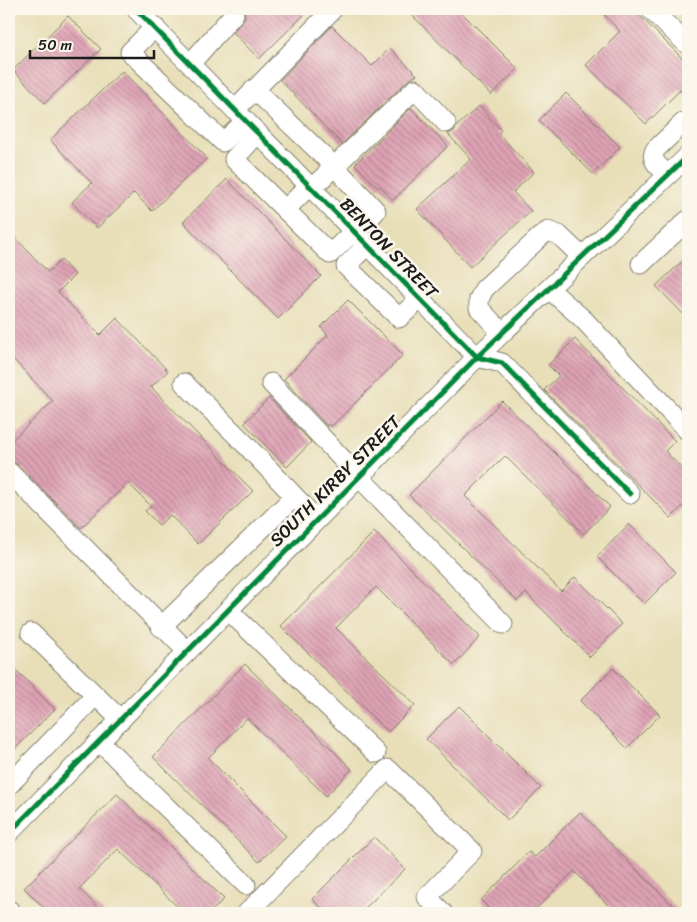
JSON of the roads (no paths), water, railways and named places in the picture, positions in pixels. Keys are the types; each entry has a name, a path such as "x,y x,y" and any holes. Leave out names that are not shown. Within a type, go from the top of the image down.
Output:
{"street":[{"path":"333,9 254,89 237,156 234,159 330,254 359,236"},
{"path":"650,9 688,45"},
{"path":"190,64 234,14"},
{"path":"146,15 130,52 237,156"},
{"name":"BENTON STREET","path":"146,15 190,64 477,357"},
{"path":"185,105 208,82"},
{"path":"285,210 334,167 415,88 446,123"},
{"path":"254,89 376,211 359,236 346,266 399,318 420,299"},
{"path":"223,142 246,121"},
{"path":"668,175 653,160 652,154 684,122 688,122"},
{"name":"SOUTH KIRBY STREET","path":"9,833 477,357 688,156"},
{"path":"642,264 688,220"},
{"path":"502,333 479,308 479,299 484,289 540,236 548,231 559,234 582,256"},
{"path":"549,288 583,319 688,431"},
{"path":"477,357 502,363 630,494"},
{"path":"184,382 316,520"},
{"path":"271,383 359,477 503,624"},
{"path":"9,472 187,651"},
{"path":"161,626 294,497"},
{"path":"228,610 376,753"},
{"path":"31,633 121,720"},
{"path":"9,784 95,696"},
{"path":"100,741 246,885"},
{"path":"247,913 388,769 472,851 427,897 443,913"},
{"path":"9,910 12,913"}]}
